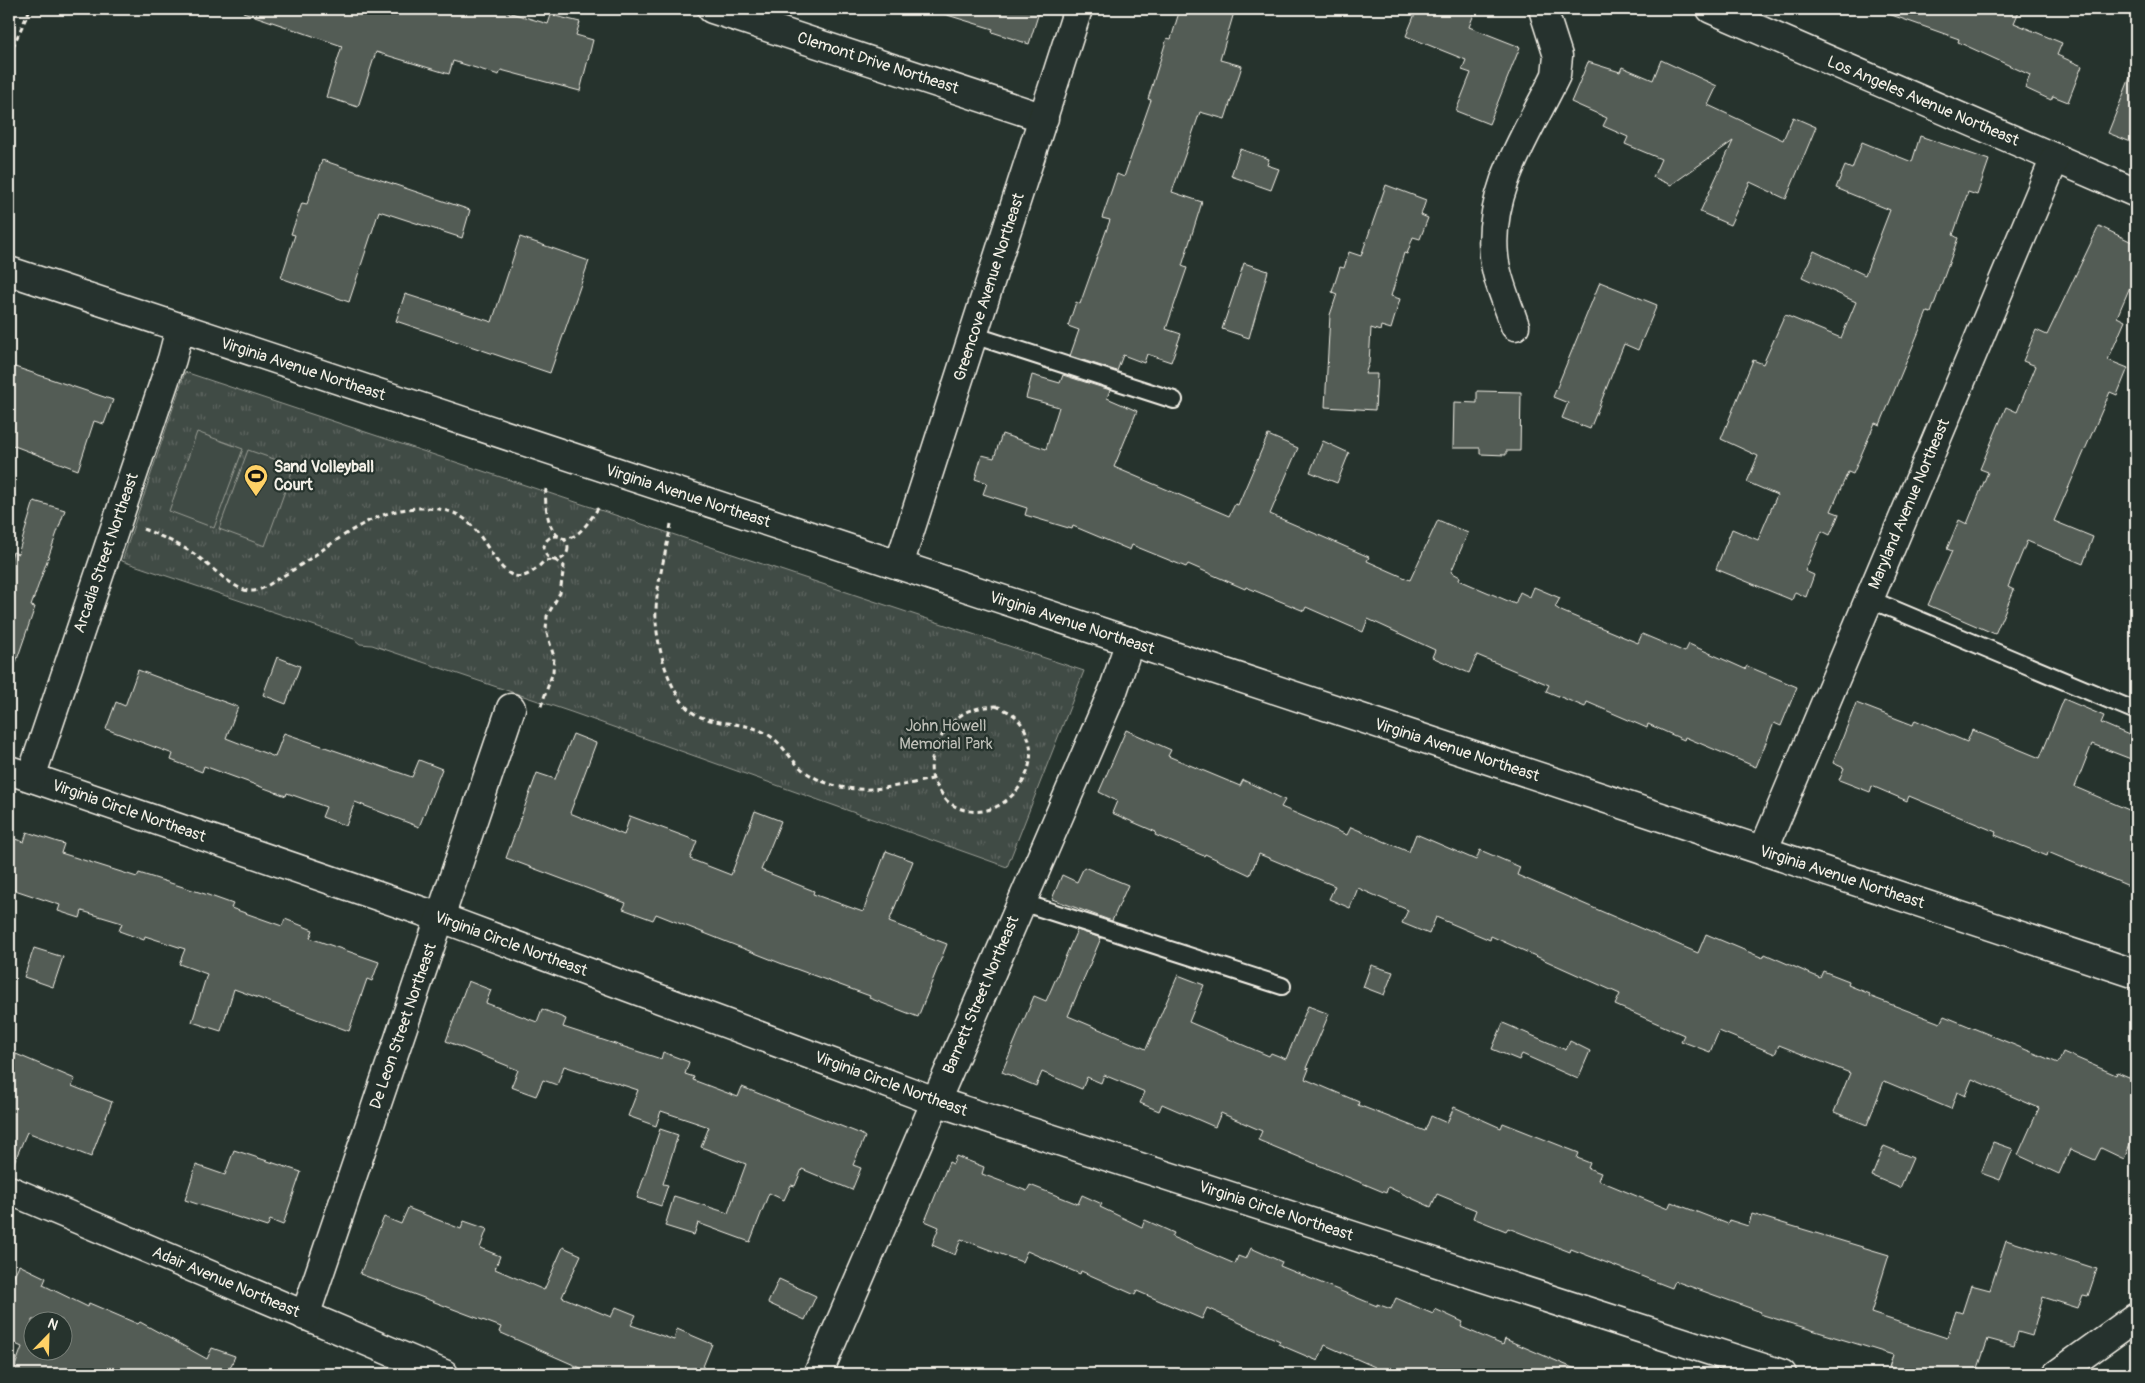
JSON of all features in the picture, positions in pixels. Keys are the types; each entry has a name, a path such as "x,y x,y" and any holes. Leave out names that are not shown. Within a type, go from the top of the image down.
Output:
{"street":[{"name":"Clemont Drive Northeast","path":"712,9 1044,118"},
{"name":"Greencove Avenue Northeast","path":"899,565 1078,9"},
{"path":"1514,326 1494,259 1495,211 1504,180 1556,75 1558,56 1542,9"},
{"name":"Los Angeles Avenue Northeast","path":"1710,9 2136,193"},
{"name":"Maryland Avenue Northeast","path":"1763,850 2055,158"},
{"name":"Virginia Avenue Northeast","path":"9,271 2136,974"},
{"name":"Arcadia Street Northeast","path":"20,774 116,522 172,359 180,328"},
{"name":"Barnett Street Northeast","path":"818,1374 1113,691 1130,642"},
{"name":"De Leon Street Northeast","path":"305,1316 511,708"},
{"name":"Virginia Circle Northeast","path":"20,774 439,917 936,1102 1782,1374"},
{"name":"Adair Avenue Northeast","path":"9,1190 444,1374"},
{"path":"2057,1374 2136,1317"}],"lane":[{"path":"973,336 1174,400"},
{"path":"1869,599 2136,711"},
{"path":"1022,902 1282,986"}],"path":[{"path":"9,55 30,9"},
{"path":"116,522 146,530 190,552 234,584 250,591 265,587 300,568 317,553 368,520 404,509 437,509 454,513 466,520 508,574 517,577 527,576 544,561 560,560 567,553 567,543 554,532 549,523 544,501 546,489"},
{"path":"540,709 553,672 554,657 546,630 547,616 560,593 564,578 564,566 544,552 544,543 551,536 572,537 599,507"},
{"path":"671,524 660,573 656,627 670,683 679,699 699,717 752,726 771,736 807,773 834,786 886,789 932,779"},
{"path":"996,706 1015,716 1028,734 1032,753 1027,775 1011,797 994,809 968,812 947,800 932,779 934,751 946,726 967,711 996,706"}],"green space":[{"name":"John Howell Memorial Park","path":"185,372 1084,671 1007,867 571,712 372,645 360,644 354,639 122,561"},
{"name":"Sand Volleyball Court","path":"197,432 243,449 214,528 169,511"},
{"name":"Sand Volleyball Court","path":"248,450 294,466 265,546 219,529"}],"building":[{"path":"244,9 498,9 548,24 551,15 580,22 576,35 593,40 580,91 501,70 499,75 453,61 449,74 376,52 358,107 326,97 342,46 243,12"},
{"path":"944,9 1040,9 1029,44 992,32 993,29 944,14"},
{"path":"1180,9 1235,9 1220,60 1242,66 1225,119 1200,112 1172,192 1202,202 1182,266 1187,268 1166,329 1181,334 1171,362 1147,354 1144,363 1123,355 1117,371 1070,356 1079,330 1068,326 1076,302 1080,304 1110,220 1102,218 1117,174 1124,177 1151,100 1148,99 1167,38 1171,39"},
{"path":"1417,9 1476,9 1469,27 1520,47 1489,124 1456,111 1471,73 1462,70 1466,60 1406,36"},
{"path":"1883,9 2020,9 2014,23 2062,43 2057,55 2082,66 2068,102 2053,96 2051,100 2025,88 2030,75 1958,42 1959,39 1883,12"},
{"path":"1661,60 1717,86 1708,105 1783,140 1793,117 1816,127 1786,199 1750,182 1730,225 1700,212 1733,141 1671,185 1653,177 1661,159 1625,144 1628,137 1603,126 1607,118 1571,102 1588,62 1620,72 1622,67 1653,80"},
{"path":"2136,65 2136,144 2108,133"},
{"path":"1920,136 1989,160 1977,195 1968,192 1953,235 1958,238 1931,313 1927,312 1880,425 1875,423 1853,474 1848,472 1831,511 1839,514 1830,535 1822,531 1805,571 1814,575 1806,597 1795,592 1792,600 1716,569 1732,529 1758,540 1777,495 1747,482 1758,456 1721,439 1753,360 1763,364 1785,315 1841,338 1856,302 1802,277 1814,251 1865,275 1890,210 1836,188 1845,166 1852,169 1862,142 1912,162"},
{"path":"1240,149 1269,159 1267,165 1279,169 1271,190 1231,176"},
{"path":"322,160 470,210 462,238 379,211 349,302 281,278 295,235 291,234 302,203 307,204"},
{"path":"1386,185 1426,200 1421,215 1428,218 1420,239 1413,237 1407,254 1404,253 1391,296 1400,299 1391,329 1381,326 1380,331 1371,328 1369,363 1365,374 1377,374 1375,410 1325,407 1330,315 1337,294 1332,292 1340,267 1344,268 1349,252 1361,256"},
{"path":"2099,226 2136,244 2136,273 2117,317 2125,321 2108,360 2128,368 2117,395 2110,392 2054,521 2093,537 2083,564 2027,541 2008,587 2014,590 1995,634 1928,605 1952,551 1947,549 1959,520 1967,524 1988,472 1980,469 2006,407 2017,412 2036,366 2023,361 2036,330 2047,335"},
{"path":"520,237 589,261 550,373 396,321 405,294 492,322"},
{"path":"1244,263 1268,271 1249,338 1222,329"},
{"path":"1600,282 1657,305 1638,350 1624,344 1590,429 1562,418 1568,403 1553,397"},
{"path":"9,365 113,400 104,424 94,421 78,470 9,444"},
{"path":"1032,375 1060,383 1063,375 1110,390 1107,398 1137,411 1114,467 1229,516 1235,504 1238,505 1268,435 1298,448 1270,514 1369,557 1367,561 1410,580 1438,520 1468,533 1451,572 1460,577 1459,580 1515,604 1520,592 1530,597 1534,587 1560,598 1555,607 1561,611 1638,643 1642,634 1685,652 1689,644 1745,669 1747,666 1797,687 1781,726 1774,723 1756,767 1685,737 1684,740 1648,724 1647,728 1587,702 1585,707 1546,691 1549,685 1477,655 1469,673 1432,657 1435,650 1368,619 1363,632 1306,607 1304,611 1246,587 1245,589 1188,564 1186,567 1132,545 1130,550 1073,526 1072,529 1025,515 1027,508 983,494 987,483 975,479 982,455 994,458 1002,434 1046,449 1059,407 1026,398"},
{"path":"1477,391 1521,392 1520,451 1506,451 1506,455 1480,454 1480,448 1453,448 1454,402 1477,403"},
{"path":"1323,441 1349,453 1337,483 1310,472"},
{"path":"34,501 65,510 31,606 35,607 12,674 9,674 9,564 13,552 18,554"},
{"path":"277,657 300,666 286,704 263,695"},
{"path":"138,670 238,707 226,738 275,757 284,733 412,777 419,760 442,769 419,827 355,802 346,826 322,817 326,807 287,793 286,796 204,766 202,772 171,760 173,754 106,729 116,702 125,706"},
{"path":"2064,699 2104,716 2101,723 2136,738 2136,761 2092,744 2075,787 2136,813 2136,889 2048,852 2047,856 1995,835 1996,832 1909,796 1907,801 1872,786 1870,792 1839,780 1844,768 1833,763 1856,703 1913,725 1915,720 1967,742 1972,730 2040,758"},
{"path":"1126,730 1171,750 1168,756 1240,786 1243,780 1285,800 1281,807 1347,835 1351,827 1409,852 1416,834 1476,860 1480,850 1520,867 1517,875 1698,953 1706,934 1763,958 1765,954 1820,978 1823,971 1849,981 1848,985 1870,994 1869,996 1940,1023 1944,1016 2058,1063 2063,1052 2116,1075 2117,1072 2136,1080 2136,1131 2124,1159 2101,1148 2095,1160 2070,1149 2059,1174 2018,1155 2039,1108 1972,1079 1965,1096 1957,1092 1951,1109 1884,1081 1867,1125 1834,1112 1850,1073 1779,1045 1775,1054 1719,1031 1710,1052 1681,1041 1684,1035 1615,1005 1620,994 1491,936 1490,940 1436,917 1429,934 1402,923 1408,910 1358,888 1350,908 1329,899 1335,886 1259,854 1250,875 1205,854 1204,856 1155,835 1156,832 1112,813 1117,801 1099,792"},
{"path":"573,734 596,743 570,813 624,835 630,816 697,841 690,859 731,875 755,811 781,821 761,870 814,891 813,894 863,912 886,851 913,861 889,922 947,944 918,1017 869,998 870,996 656,914 653,920 623,909 626,903 506,858 537,773 555,779"},
{"path":"27,832 64,844 61,853 137,877 139,873 205,894 233,904 231,908 282,926 285,919 313,930 310,938 379,962 372,981 367,979 349,1031 234,989 221,1031 192,1022 207,974 179,964 185,949 145,936 144,940 119,931 122,923 82,911 80,918 58,911 60,905 9,888 9,837 24,842"},
{"path":"1084,867 1128,885 1112,921 1052,899 1062,875 1077,882"},
{"path":"1077,930 1101,938 1068,1016 1146,1049 1178,975 1204,985 1189,1022 1269,1056 1271,1053 1286,1059 1308,1006 1329,1014 1306,1068 1309,1069 1305,1079 1359,1102 1358,1105 1425,1131 1431,1116 1447,1123 1454,1107 1501,1128 1503,1123 1579,1153 1577,1158 1590,1163 1588,1168 1601,1173 1598,1180 1668,1209 1671,1202 1728,1224 1729,1220 1748,1226 1752,1214 1889,1255 1871,1313 1947,1338 1956,1311 1962,1313 1971,1285 1990,1290 2006,1240 2097,1269 2088,1296 2083,1295 2078,1308 2043,1297 2032,1336 2018,1332 2014,1346 1988,1339 1976,1374 1912,1374 1889,1367 1893,1355 1760,1314 1761,1312 1675,1281 1672,1288 1571,1249 1570,1252 1508,1228 1506,1231 1473,1218 1476,1210 1437,1194 1431,1207 1388,1187 1386,1193 1258,1140 1262,1131 1221,1113 1215,1127 1162,1104 1159,1111 1140,1103 1145,1092 1104,1075 1101,1083 1087,1077 1082,1089 1042,1072 1036,1086 1002,1072 1034,996 1046,1001"},
{"path":"34,948 63,957 53,987 24,977"},
{"path":"1371,965 1393,972 1384,995 1363,987"},
{"path":"468,981 491,990 486,1003 537,1022 542,1009 566,1019 563,1027 661,1059 663,1052 689,1062 685,1074 694,1077 693,1080 738,1097 742,1087 861,1134 865,1137 853,1165 861,1168 852,1190 802,1169 795,1186 791,1185 784,1200 769,1193 750,1242 698,1223 694,1235 665,1226 674,1196 728,1213 746,1164 701,1147 709,1127 661,1111 656,1126 628,1116 638,1090 564,1066 557,1085 543,1080 536,1096 511,1087 518,1070 446,1041"},
{"path":"1503,1023 1566,1050 1570,1041 1590,1051 1578,1079 1522,1054 1519,1060 1492,1049"},
{"path":"16,1054 75,1079 72,1086 112,1102 91,1157 27,1132 9,1174 9,1072"},
{"path":"660,1129 678,1135 663,1184 668,1185 661,1206 637,1198"},
{"path":"1993,1142 2013,1149 2000,1180 1981,1173"},
{"path":"1884,1146 1913,1158 1900,1188 1872,1176"},
{"path":"234,1150 301,1172 283,1225 270,1220 267,1227 185,1200 196,1165 225,1175"},
{"path":"956,1156 984,1167 982,1174 1027,1191 1030,1185 1078,1204 1082,1195 1102,1204 1100,1207 1142,1227 1145,1220 1174,1233 1172,1237 1235,1264 1238,1256 1246,1259 1251,1248 1282,1262 1280,1266 1377,1306 1377,1304 1391,1309 1396,1298 1433,1314 1435,1309 1463,1322 1461,1327 1503,1345 1505,1339 1587,1374 1371,1374 1375,1367 1325,1345 1318,1361 1278,1344 1280,1341 1207,1308 1202,1319 1137,1291 1135,1295 1081,1271 1080,1274 1027,1251 1022,1262 961,1239 955,1255 932,1245 939,1227 925,1221 949,1162 953,1164"},
{"path":"408,1208 461,1229 464,1221 487,1229 480,1248 500,1256 495,1269 544,1290 563,1247 581,1255 562,1297 611,1317 616,1307 636,1315 631,1325 674,1340 677,1329 712,1344 700,1374 580,1374 583,1369 499,1332 501,1327 360,1274 384,1217 401,1224"},
{"path":"19,1265 46,1278 43,1285 88,1307 89,1303 138,1324 140,1322 207,1359 212,1348 235,1356 229,1371 236,1374 12,1374 22,1347 9,1341 9,1286"},
{"path":"779,1279 816,1296 805,1320 768,1303"}],"place":[{"name":"Sand Volleyball Court","path":"256,497"}]}
